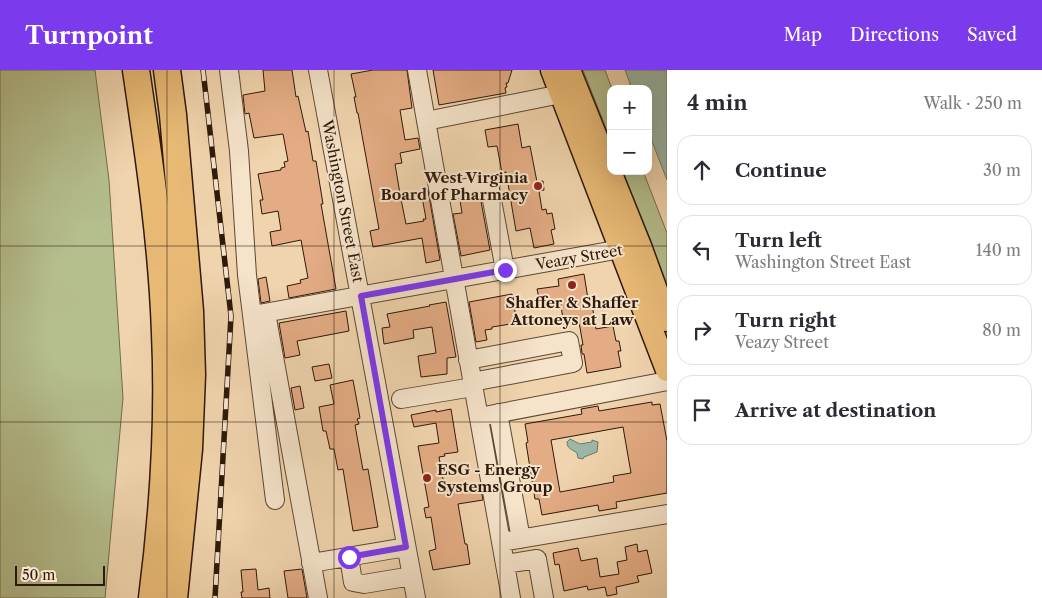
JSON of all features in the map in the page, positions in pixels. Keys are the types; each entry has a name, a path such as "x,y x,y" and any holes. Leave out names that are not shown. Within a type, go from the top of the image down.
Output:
{"highway":[{"path":"136,70 158,234 165,333 166,424 152,598"},
{"path":"167,70 173,115 187,281 192,375 189,450 174,598"}],"main road":[{"path":"552,70 630,248 667,320"},
{"path":"569,70 630,248 667,370"}],"street":[{"path":"229,70 239,151 248,275 260,314 318,598"},
{"name":"Washington Street East","path":"318,70 416,598"},
{"path":"416,70 511,598"},
{"path":"426,121 561,94"},
{"path":"448,191 489,184 505,270"},
{"name":"Veazy Street","path":"260,314 630,248"},
{"path":"260,314 275,500"},
{"path":"401,399 573,363 569,341 468,360"},
{"path":"479,417 667,381"},
{"path":"498,413 520,539"},
{"path":"501,542 667,514"},
{"path":"312,563 406,547"},
{"path":"349,557 353,582 358,584 412,576"},
{"path":"505,564 537,559 544,598"}],"green space":[{"path":"0,70 95,70 109,180 123,398 105,598 0,598"},
{"path":"583,70 605,70 611,85 607,85 607,131"},
{"path":"624,175 645,175 667,233 667,287"}],"shaded area":[{"path":"625,70 667,70 667,180 652,141 652,85 631,85"},
{"path":"570,439 580,444 592,442 592,440 598,442 597,452 583,459 578,458 577,453 568,446 567,442"}],"building":[{"path":"263,70 292,70 296,97 298,96 306,132 308,131 313,161 316,161 323,204 321,204 336,289 289,298 287,286 301,283 300,280 308,278 301,240 272,246 270,232 281,230 278,211 262,214 260,200 263,200 258,174 281,170 281,168 285,167 284,162 288,161 283,134 254,138 249,113 245,114 243,95 265,91"},
{"path":"373,70 407,70 412,108 400,110 405,140 418,138 420,149 400,153 402,163 395,164 400,194 406,224 426,219 421,191 428,190 440,260 426,263 422,238 373,247 370,231 379,229 351,74"},
{"path":"433,70 512,70 508,83 506,83 506,93 439,105"},
{"path":"518,124 522,148 530,146 537,182 543,181 544,190 539,191 542,210 546,209 547,214 552,213 555,229 551,230 554,244 534,248 530,228 516,231 506,172 502,173 497,146 488,147 485,130"},
{"path":"480,196 490,250 461,256 453,214 462,213 460,200"},
{"path":"584,274 588,299 591,298 596,329 613,326 616,341 619,341 621,351 618,351 621,367 587,373 584,354 582,354 581,345 583,345 579,322 564,325 560,300 540,303 537,289 559,286 558,279"},
{"path":"266,277 270,301 261,303 258,279"},
{"path":"512,294 517,323 485,330 487,340 476,342 469,302"},
{"path":"446,302 456,357 447,358 447,374 421,377 418,356 436,353 432,327 413,330 414,338 384,344 382,328 390,327 387,314"},
{"path":"346,311 349,331 297,341 300,355 285,358 279,323"},
{"path":"329,364 332,378 315,381 312,367"},
{"path":"353,380 360,418 357,419 359,424 355,425 363,470 368,469 378,527 353,531 343,469 338,470 334,449 330,449 326,431 323,431 319,407 334,404 330,385"},
{"path":"300,386 304,408 295,410 291,388"},
{"path":"652,402 652,405 660,404 667,441 667,493 616,502 617,508 599,511 598,505 542,515 539,499 535,499 526,443 528,442 525,424 582,414 581,409 598,406 599,411","holes":["623,427 631,473 613,476 614,482 560,492 551,440"]},
{"path":"451,409 458,452 444,454 445,456 439,457 445,490 480,484 483,500 458,504 470,564 433,570 429,551 436,549 431,517 426,518 424,508 429,507 418,446 439,443 436,423 414,427 411,415"},
{"path":"637,544 638,552 647,550 652,573 637,576 639,582 616,587 617,594 607,596 605,587 588,590 587,586 564,591 559,564 555,565 553,553 578,548 581,561 597,558 600,577 619,574 617,562 627,560 625,547"},
{"path":"256,569 258,590 269,588 270,598 242,598 241,570"},
{"path":"302,569 307,598 288,598 284,571"}],"railway":[{"path":"203,70 231,316 215,598"}],"place":[{"name":"West Virginia Board of Pharmacy","path":"538,186"},
{"name":"Shaffer & Shaffer Attoneys at Law","path":"572,285"},
{"name":"ESG - Energy Systems Group","path":"427,478"}],"route":[{"path":"349,557 406,547 361,296 505,270"}]}
